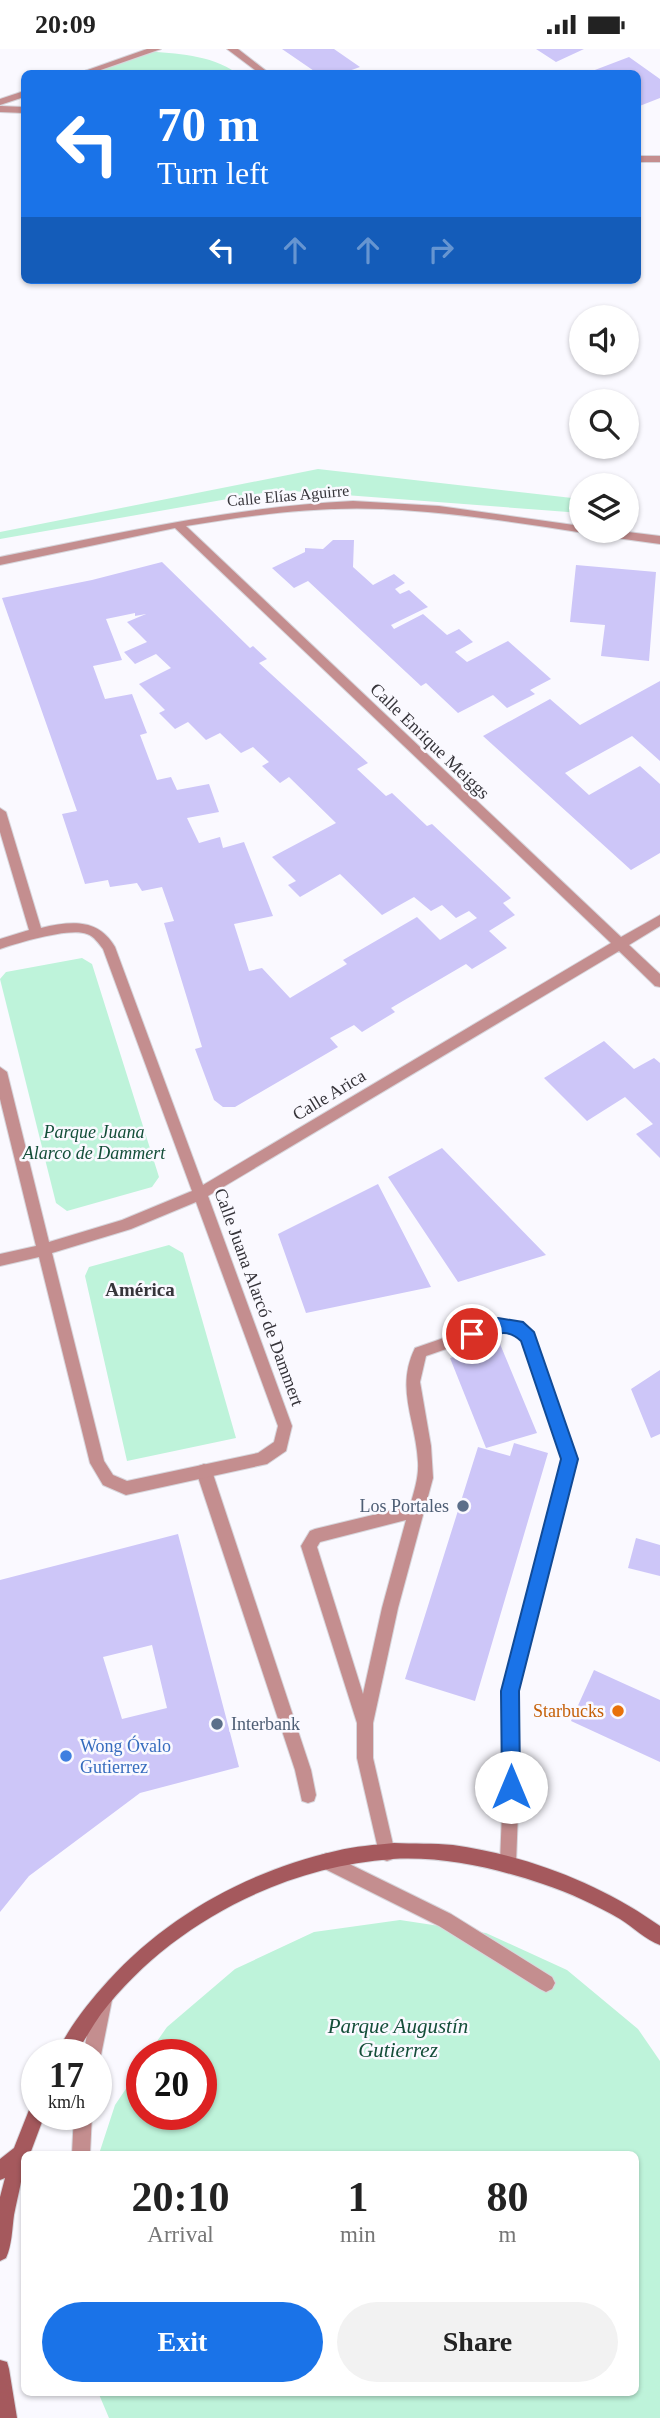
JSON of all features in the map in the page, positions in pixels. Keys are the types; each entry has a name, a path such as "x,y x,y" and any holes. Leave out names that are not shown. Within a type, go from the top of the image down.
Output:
{"main road":[{"path":"76,2039 103,2000 141,1960 183,1925 228,1898 277,1875 327,1861 387,1853 447,1853 508,1863 585,1891 658,1933"},
{"path":"0,2252 3,2221 19,2155 29,2130"},
{"path":"0,2171 19,2155"},
{"path":"0,2369 8,2418"}],"street":[{"path":"93,70 156,49"},
{"path":"232,49 260,70"},
{"path":"0,102 21,95"},
{"path":"0,109 21,110"},
{"path":"641,159 660,159"},
{"name":"Calle Elías Aguirre","path":"0,561 177,524 263,510 355,505 450,511 569,528"},
{"name":"Calle Enrique Meiggs","path":"177,524 660,982"},
{"name":"Calle Elías Aguirre","path":"639,537 660,540"},
{"path":"0,812 37,935"},
{"name":"Calle Arica","path":"0,1260 95,1238 150,1218 200,1194 660,920"},
{"name":"Calle Juana Alarcó de Dammert","path":"0,944 75,927 100,935 109,947 285,1426 281,1446 262,1459 126,1488 108,1480 97,1463 0,1072"},
{"path":"387,1853 365,1758 365,1723 427,1460 411,1379 413,1365 420,1352 498,1325 517,1327 528,1336 570,1459 510,1691 512,1762 508,1863"},
{"path":"204,1471 303,1770 308,1795"},
{"path":"365,1723 309,1546 315,1536 416,1511"},
{"path":"327,1861 445,1920 546,1983"},
{"path":"95,2039 103,2000"},
{"path":"80,2151 82,2130"}],"green space":[{"path":"145,51 204,58 232,70 93,70"},
{"path":"318,469 569,498 569,512 279,490 0,539 0,532"},
{"name":"Parque Juana Alarco de Dammert","path":"82,958 92,964 159,1177 152,1187 67,1211 56,1203 0,979 6,972"},
{"path":"169,1245 183,1253 236,1438 127,1461 85,1276 89,1267"},
{"name":"Parque Augustín Gutierrez","path":"400,1920 486,1933 567,1970 638,2029 660,2061 660,2418 109,2418 100,2396 639,2396 639,2151 100,2151 107,2130 112,2130 115,2105 126,2089 126,2130 217,2130 217,2039 159,2039 167,2027 235,1969 314,1932"}],"building":[{"path":"282,49 334,49 360,67 352,70 313,70"},
{"path":"536,49 584,49 556,62"},
{"path":"629,57 660,79 660,98 641,105 641,70 595,70"},
{"path":"333,540 354,540 353,567 373,585 394,574 405,583 395,589 400,594 409,590 428,607 391,625 394,629 423,614 447,635 459,629 473,642 455,652 467,662 508,641 551,679 530,690 535,694 507,708 493,695 458,713 426,683 421,686 308,581 294,588 272,568 305,552 305,548 323,549"},
{"path":"162,562 250,648 253,646 267,659 259,663 368,763 357,769 386,796 392,793 427,826 432,824 511,898 503,903 515,915 489,931 507,948 472,969 466,964 391,1008 395,1012 362,1032 354,1025 330,1038 338,1047 235,1107 223,1107 214,1100 195,1049 202,1047 164,923 174,921 162,887 142,891 137,883 110,887 108,880 85,884 62,814 77,811 2,598 92,580","holes":["135,613 135,616 146,614 127,622 147,642 124,652 135,664 156,654 171,668 139,684 165,710 159,713 175,729 188,722 206,740 220,733 241,753 253,747 269,762 262,766 280,783 289,777 336,823 272,857 296,881 288,885 300,897 340,874 382,915 414,897 431,911 442,905 456,918 469,911 477,918 440,940 417,917 343,960 347,964 290,998 262,968 249,971 234,924 273,916 244,842 223,848 220,837 199,843 187,818 219,812 209,784 177,790 171,777 157,780 140,735 147,733 132,694 105,699 93,666 122,660 106,619"]},
{"path":"576,565 656,572 649,661 601,656 605,625 570,622"},
{"path":"660,681 660,761 632,736 565,773 589,795 640,766 660,784 660,853 631,870 483,736 550,699 580,725"},
{"path":"604,1041 634,1069 654,1058 660,1063 660,1158 636,1134 653,1124 625,1097 587,1121 544,1078"},
{"path":"442,1148 546,1255 458,1282 388,1177"},
{"path":"378,1184 431,1287 306,1313 278,1234"},
{"path":"500,1344 537,1433 486,1448 450,1358"},
{"path":"660,1370 660,1434 651,1438 631,1389"},
{"path":"514,1443 548,1453 475,1701 405,1679 478,1447 510,1456"},
{"name":"Wong Óvalo Gutierrez","path":"178,1534 239,1767 140,1793 29,1876 0,1912 0,1580","holes":["152,1645 167,1708 122,1719 103,1657"]},
{"path":"636,1538 660,1545 660,1576 628,1568"},
{"name":"Starbucks","path":"594,1670 660,1700 660,1762 571,1721"}],"place":[{"name":"Los Portales","path":"463,1506"},
{"name":"Starbucks","path":"618,1711"},
{"name":"Interbank","path":"217,1724"},
{"name":"Wong Óvalo Gutierrez","path":"66,1756"}],"district":[{"name":"América","path":"140,1289"}],"route":[{"path":"472,1334 498,1325 517,1327 528,1336 570,1459 510,1691 511,1787"}]}
